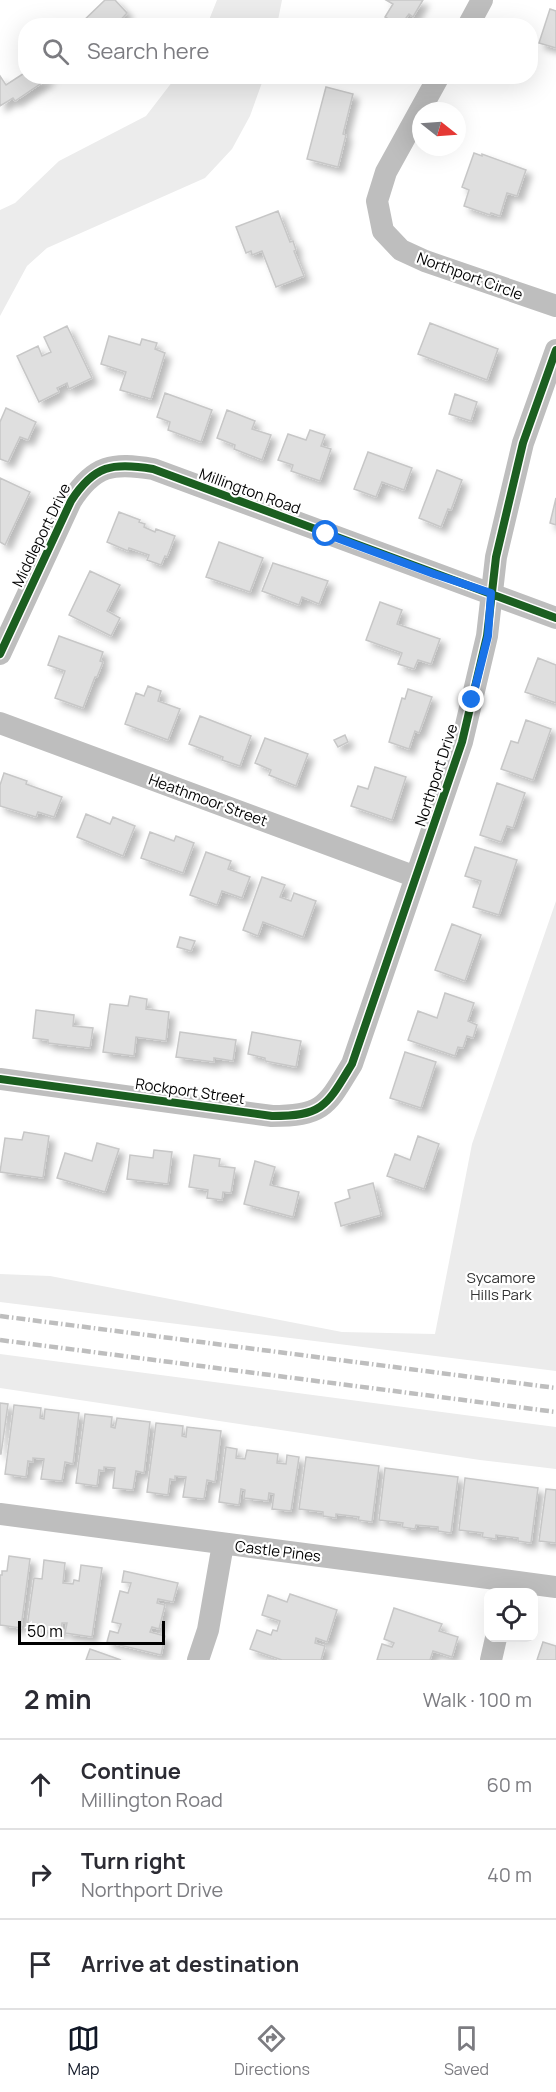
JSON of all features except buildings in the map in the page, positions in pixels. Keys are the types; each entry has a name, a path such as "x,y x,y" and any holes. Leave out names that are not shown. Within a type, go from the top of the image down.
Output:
{"street":[{"path":"472,18 482,0"},
{"name":"Northport Circle","path":"436,84 386,172 377,201 383,231 401,250 417,257 556,306"},
{"name":"Northport Drive","path":"352,1064 462,742 488,636 496,557 523,443 556,350"},
{"name":"Millington Road","path":"102,470 127,465 153,469 556,618"},
{"name":"Middleport Drive","path":"0,654 70,501 83,482 102,470"},
{"name":"Heathmoor Street","path":"0,723 416,877"},
{"name":"Rockport Street","path":"0,1079 272,1116 291,1116 313,1112 331,1100 352,1064"},
{"name":"Castle Pines","path":"0,1514 358,1560 503,1587 556,1587"},
{"path":"198,1660 208,1629 223,1544"},
{"path":"491,1660 495,1642"}],"green space":[{"path":"217,0 282,0 278,18 210,18"},
{"path":"171,84 261,84 250,116 232,149 205,178 47,248 27,266 0,316 0,210 15,203 59,161 146,116"},
{"name":"Sycamore Hills Park","path":"556,901 556,1371 0,1302 0,1274 50,1276 342,1332 435,1334 472,1144"},
{"path":"0,1354 556,1427 556,1469 480,1460 0,1388"}],"railway":[{"path":"0,1316 556,1388"},
{"path":"0,1340 556,1412"}],"cycle path":[{"path":"0,1079 272,1116 303,1114 314,1110 322,1105 336,1089 352,1064 462,742 487,636 496,557 523,443 556,350"},
{"path":"0,654 71,501 79,489 97,473 106,469 127,466 153,469 556,618"}],"route":[{"path":"326,534 491,593 488,636 472,700"}]}
